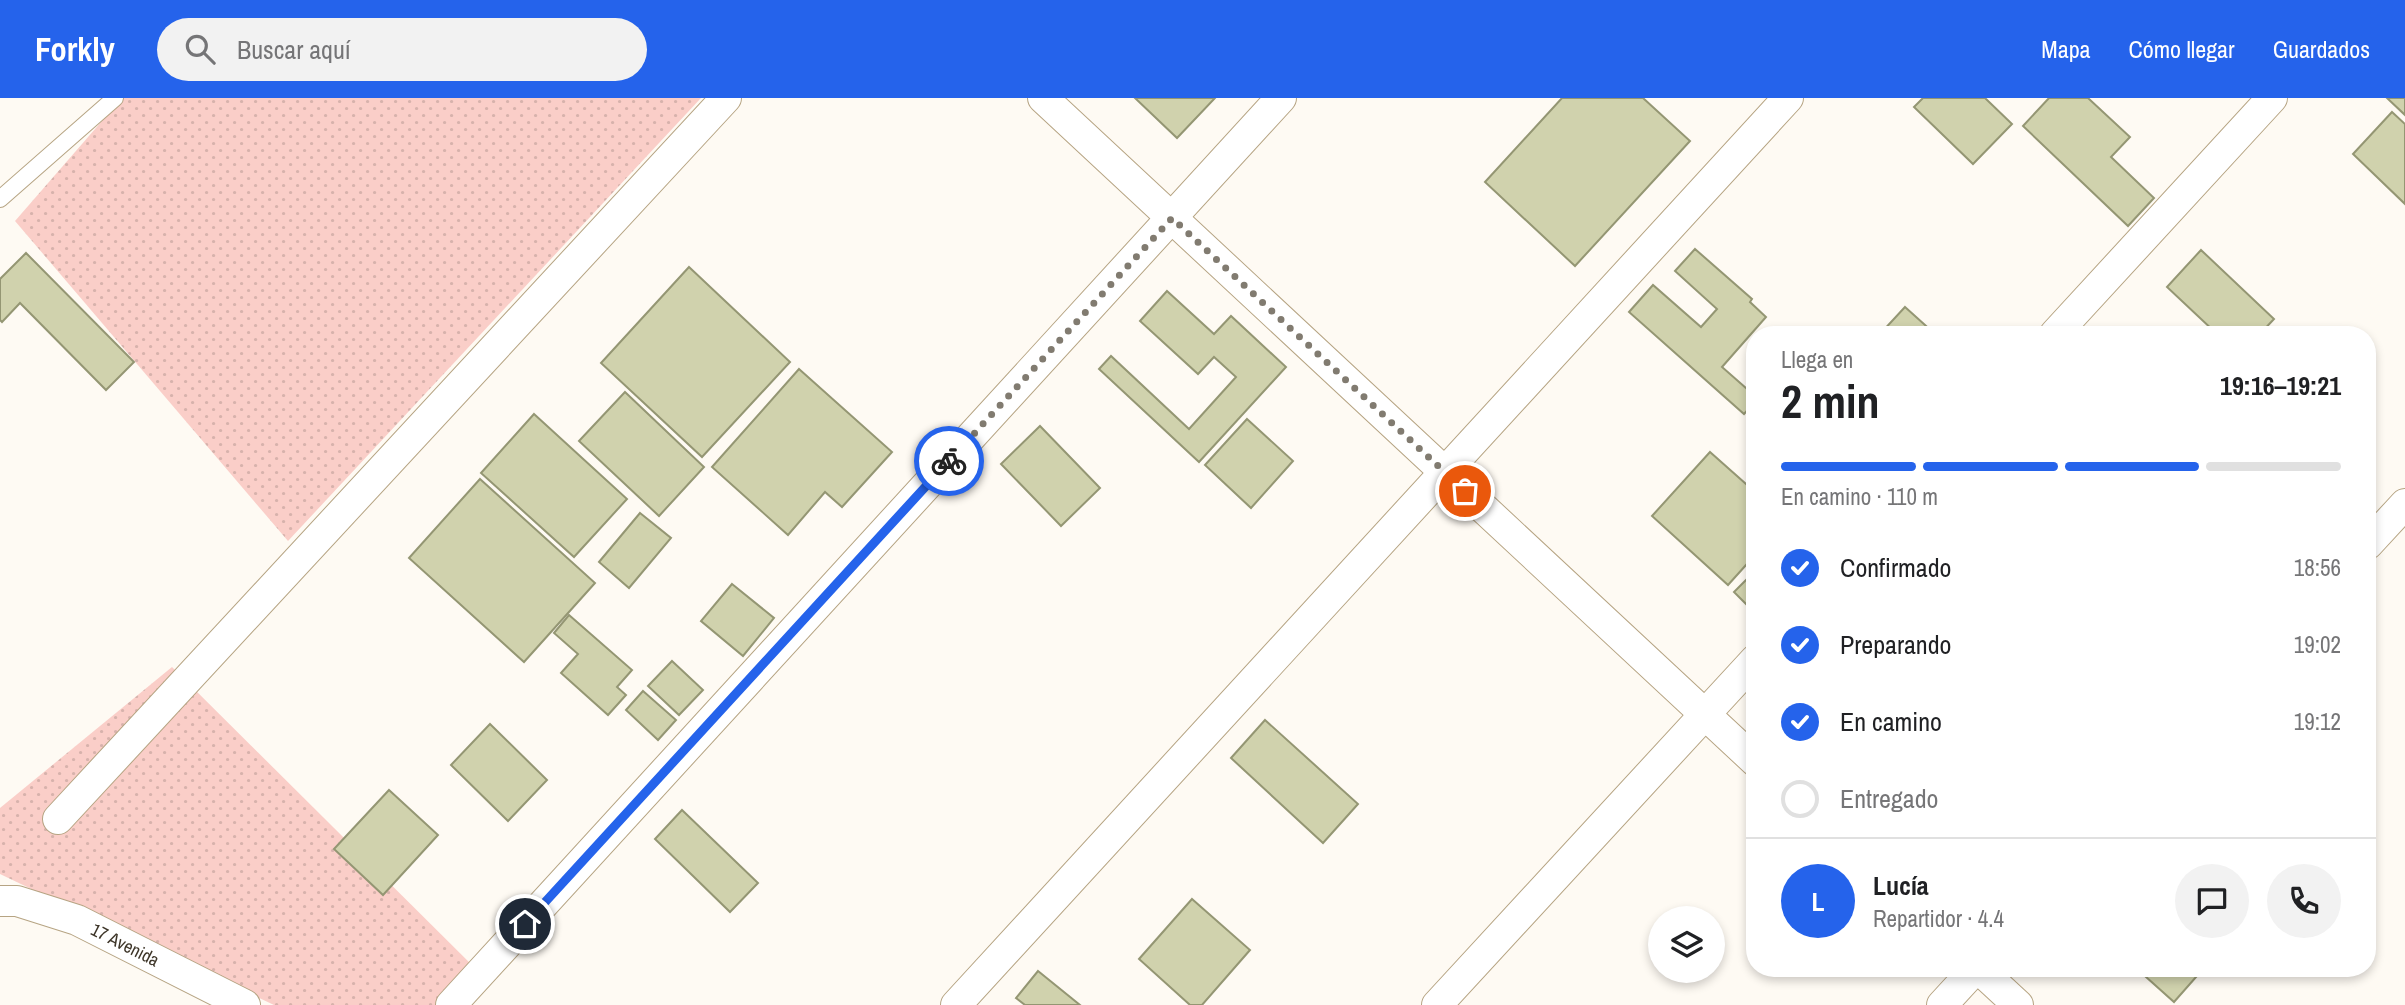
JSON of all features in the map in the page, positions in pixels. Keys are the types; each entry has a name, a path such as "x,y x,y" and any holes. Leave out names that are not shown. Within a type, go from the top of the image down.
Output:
{"street":[{"path":"58,819 726,98"},
{"path":"1043,98 1746,753"},
{"path":"451,1005 1281,98"},
{"path":"957,1005 1788,98"},
{"path":"2062,326 2272,98"},
{"path":"2376,535 2405,504"},
{"path":"1437,1005 1746,670"},
{"name":"17 Avenida","path":"0,901 17,901 77,920 245,1005"},
{"path":"1942,1005 1968,977"},
{"path":"1987,977 2018,1005"}],"lane":[{"path":"0,199 115,98"}],"shaded area":[{"path":"122,98 701,98 288,541 15,221"},
{"path":"172,667 483,976 455,1005 274,1005 0,874 0,808"}],"building":[{"path":"1135,98 1215,98 1177,138"},
{"path":"1562,98 1643,98 1690,141 1575,266 1485,182"},
{"path":"1923,98 1985,98 2012,124 1973,164 1914,107"},
{"path":"2049,98 2088,98 2130,137 2111,157 2154,198 2128,226 2023,126"},
{"path":"2387,98 2405,98 2405,115"},
{"path":"2392,112 2405,124 2405,204 2353,154"},
{"path":"1695,249 1752,299 1750,302 1766,317 1758,326 1746,326 1746,340 1722,367 1746,388 1744,414 1629,312 1653,285 1701,327 1717,309 1675,271"},
{"path":"2201,250 2274,319 2267,326 2208,326 2167,287"},
{"path":"26,253 134,362 106,390 20,303 2,322 0,320 0,279"},
{"path":"689,267 790,362 702,457 601,363"},
{"path":"1167,291 1214,334 1231,316 1286,367 1199,462 1099,369 1111,356 1189,429 1236,377 1214,357 1198,374 1140,321"},
{"path":"1905,307 1926,326 1887,326"},
{"path":"799,369 892,452 842,507 825,492 788,535 712,467"},
{"path":"625,392 704,467 659,516 579,441"},
{"path":"534,414 627,499 574,557 481,473"},
{"path":"1247,419 1293,461 1251,508 1205,465"},
{"path":"1040,426 1100,488 1061,526 1001,464"},
{"path":"1710,452 1746,484 1746,565 1728,585 1652,516"},
{"path":"480,479 595,583 524,662 409,558"},
{"path":"640,513 671,538 629,588 599,562"},
{"path":"1746,580 1746,604 1734,592"},
{"path":"732,584 774,618 743,656 701,621"},
{"path":"569,615 632,670 617,687 626,695 608,715 561,673 578,654 554,633"},
{"path":"672,661 703,690 679,715 648,686"},
{"path":"643,691 676,720 658,740 626,710"},
{"path":"1265,720 1358,804 1323,843 1231,758"},
{"path":"490,724 547,780 508,821 451,765"},
{"path":"389,790 438,835 383,895 334,849"},
{"path":"682,810 758,883 730,912 655,839"},
{"path":"1192,899 1250,950 1202,1005 1190,1005 1139,959"},
{"path":"1038,971 1080,1005 1025,1005 1016,998"},
{"path":"2146,977 2196,977 2174,1002"}],"way so far":[{"path":"949,461 1172,218 1465,491"}],"route":[{"path":"525,924 949,461"}]}
